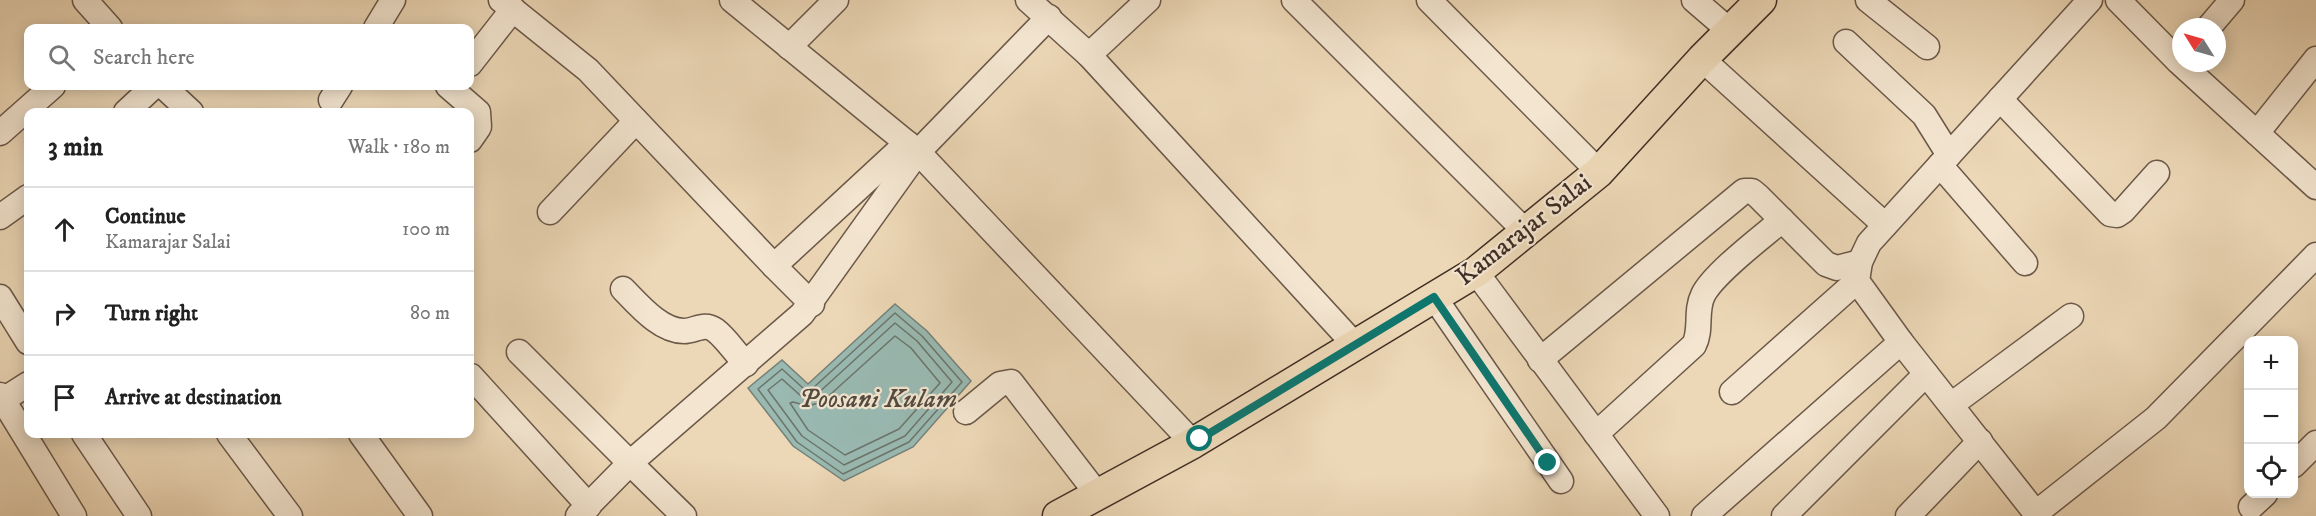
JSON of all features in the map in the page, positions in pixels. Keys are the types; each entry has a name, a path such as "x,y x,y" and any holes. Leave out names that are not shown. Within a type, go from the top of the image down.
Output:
{"main road":[{"name":"Kamarajar Salai","path":"1058,516 1193,443 1476,272 1527,233 1599,172 1702,59 1761,0"}],"street":[{"path":"85,0 106,24"},
{"path":"380,24 393,0"},
{"path":"732,0 912,148 1193,443"},
{"path":"789,47 836,0"},
{"path":"1028,0 1089,55 1355,345"},
{"path":"1089,55 1148,0"},
{"path":"1294,0 1527,233"},
{"path":"1429,0 1599,172"},
{"path":"1694,0 1730,31"},
{"path":"1868,0 1928,47"},
{"path":"1732,392 1858,272 1869,243 2090,0"},
{"path":"2118,0 2172,52"},
{"path":"2217,18 2232,0"},
{"path":"474,58 507,5 588,70 812,304"},
{"path":"774,266 842,203 912,148 1049,17"},
{"path":"1846,42 1924,115 1944,160 2025,263"},
{"path":"1702,59 1885,225"},
{"path":"2257,133 2316,59"},
{"path":"2193,72 2316,187"},
{"path":"28,108 48,90"},
{"path":"130,108 150,90"},
{"path":"167,90 187,108"},
{"path":"454,90 474,108"},
{"path":"2000,99 2110,214 2117,215 2123,211 2157,173"},
{"path":"474,108 478,112 478,127 474,134"},
{"path":"0,133 24,112"},
{"path":"550,212 636,121"},
{"path":"474,380 583,511 630,463 812,304 867,224 912,148"},
{"path":"1540,360 1744,192 1752,191 1826,264 1858,272 1901,342 2037,514 2156,418 2316,255"},
{"path":"0,218 24,200"},
{"path":"842,203 867,224"},
{"path":"1596,434 1694,345 1698,338 1698,309 1708,285 1782,220"},
{"path":"1476,272 1657,516"},
{"path":"623,290 646,312 671,328 683,331 705,325 714,329 746,364"},
{"path":"0,297 24,336"},
{"path":"1434,297 1561,481"},
{"path":"1951,405 2071,316"},
{"path":"1704,516 1901,342"},
{"path":"519,352 684,516"},
{"path":"1784,516 1926,374"},
{"path":"966,412 1000,384 1011,382 1098,495"},
{"path":"24,386 1,397 24,434"},
{"path":"26,438 74,516"},
{"path":"87,438 139,516"},
{"path":"232,438 290,516"},
{"path":"364,438 420,516"},
{"path":"1908,516 1980,441"},
{"path":"2298,461 2316,443"}],"water":[{"name":"Poosani Kulam","path":"895,304 927,331 971,381 913,447 844,481 793,446 748,388 782,360 808,384"}],"route":[{"path":"1200,439 1434,297 1548,463"}]}
